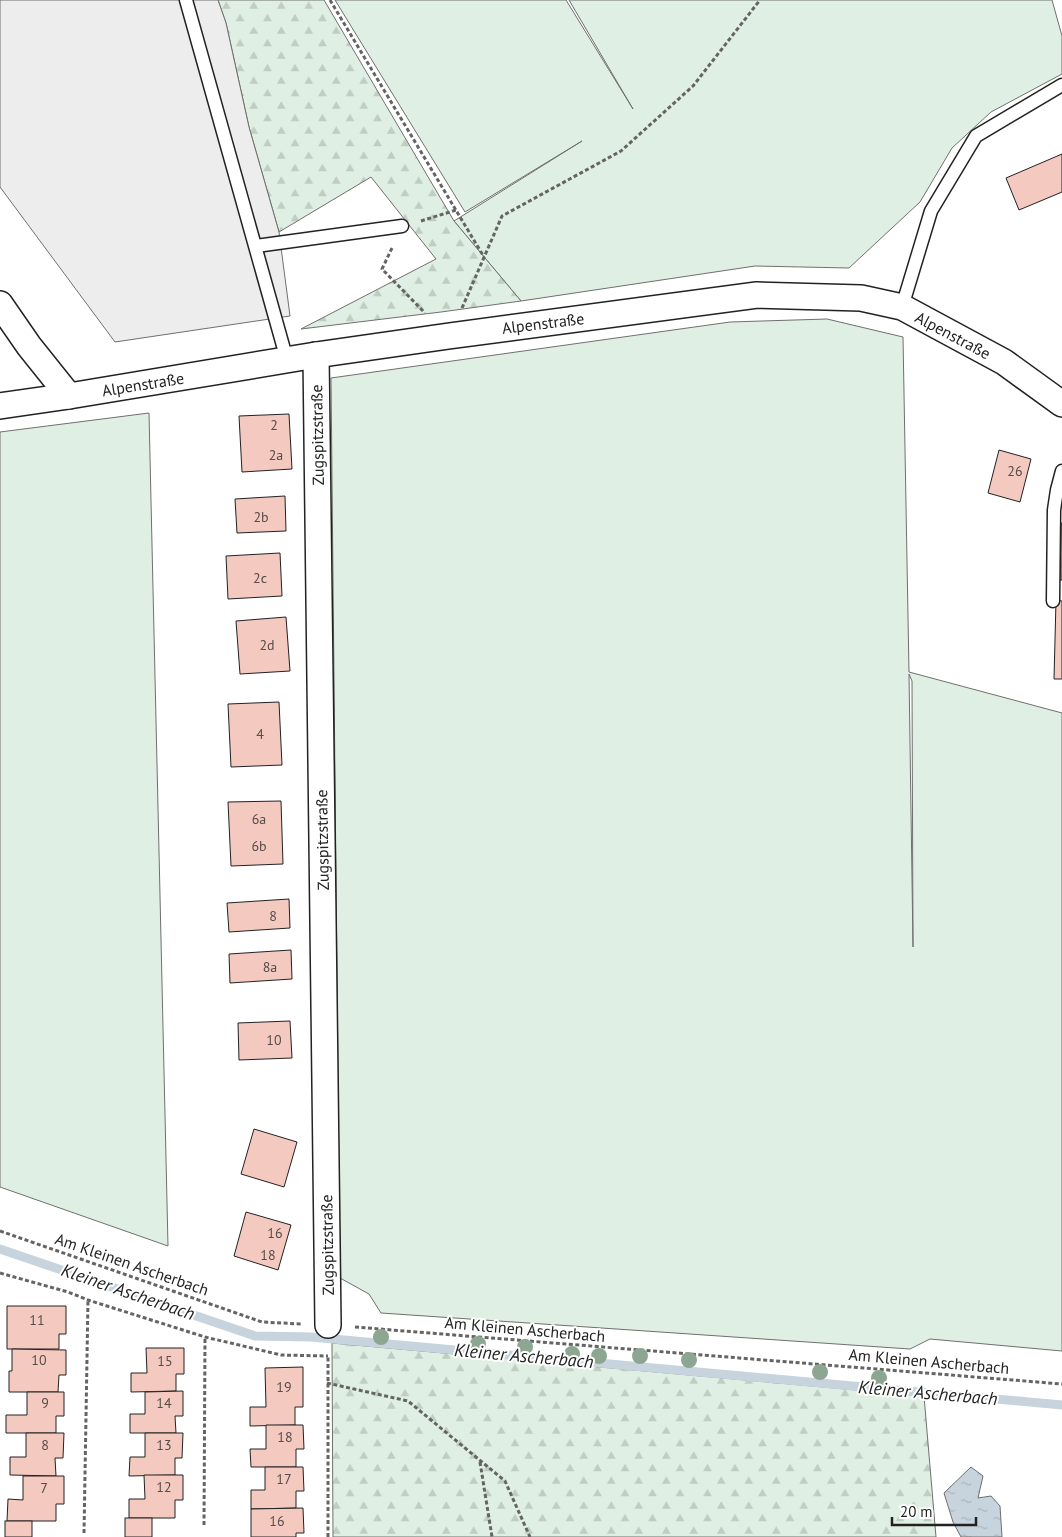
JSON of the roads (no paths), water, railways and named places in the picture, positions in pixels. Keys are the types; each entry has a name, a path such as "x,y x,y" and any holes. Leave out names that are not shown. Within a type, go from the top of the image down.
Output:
{"street":[{"name":"Alpenstraße","path":"0,406 316,355 757,295 861,298 902,307 1004,362 1062,404"},
{"path":"0,304 28,346 69,396"},
{"name":"Zugspitzstraße","path":"316,355 328,1325"}],"lane":[{"path":"186,0 287,360"},
{"path":"902,307 931,211 976,136 1062,85"},
{"path":"256,246 402,226"},
{"path":"1053,601 1054,510 1062,471"}],"water":[{"path":"971,1467 983,1476 978,1498 991,1496 1000,1506 1002,1537 961,1537 953,1522 944,1493"}],"waterway":[{"name":"Kleiner Ascherbach","path":"0,1249 255,1336 311,1337 1062,1405"}]}
